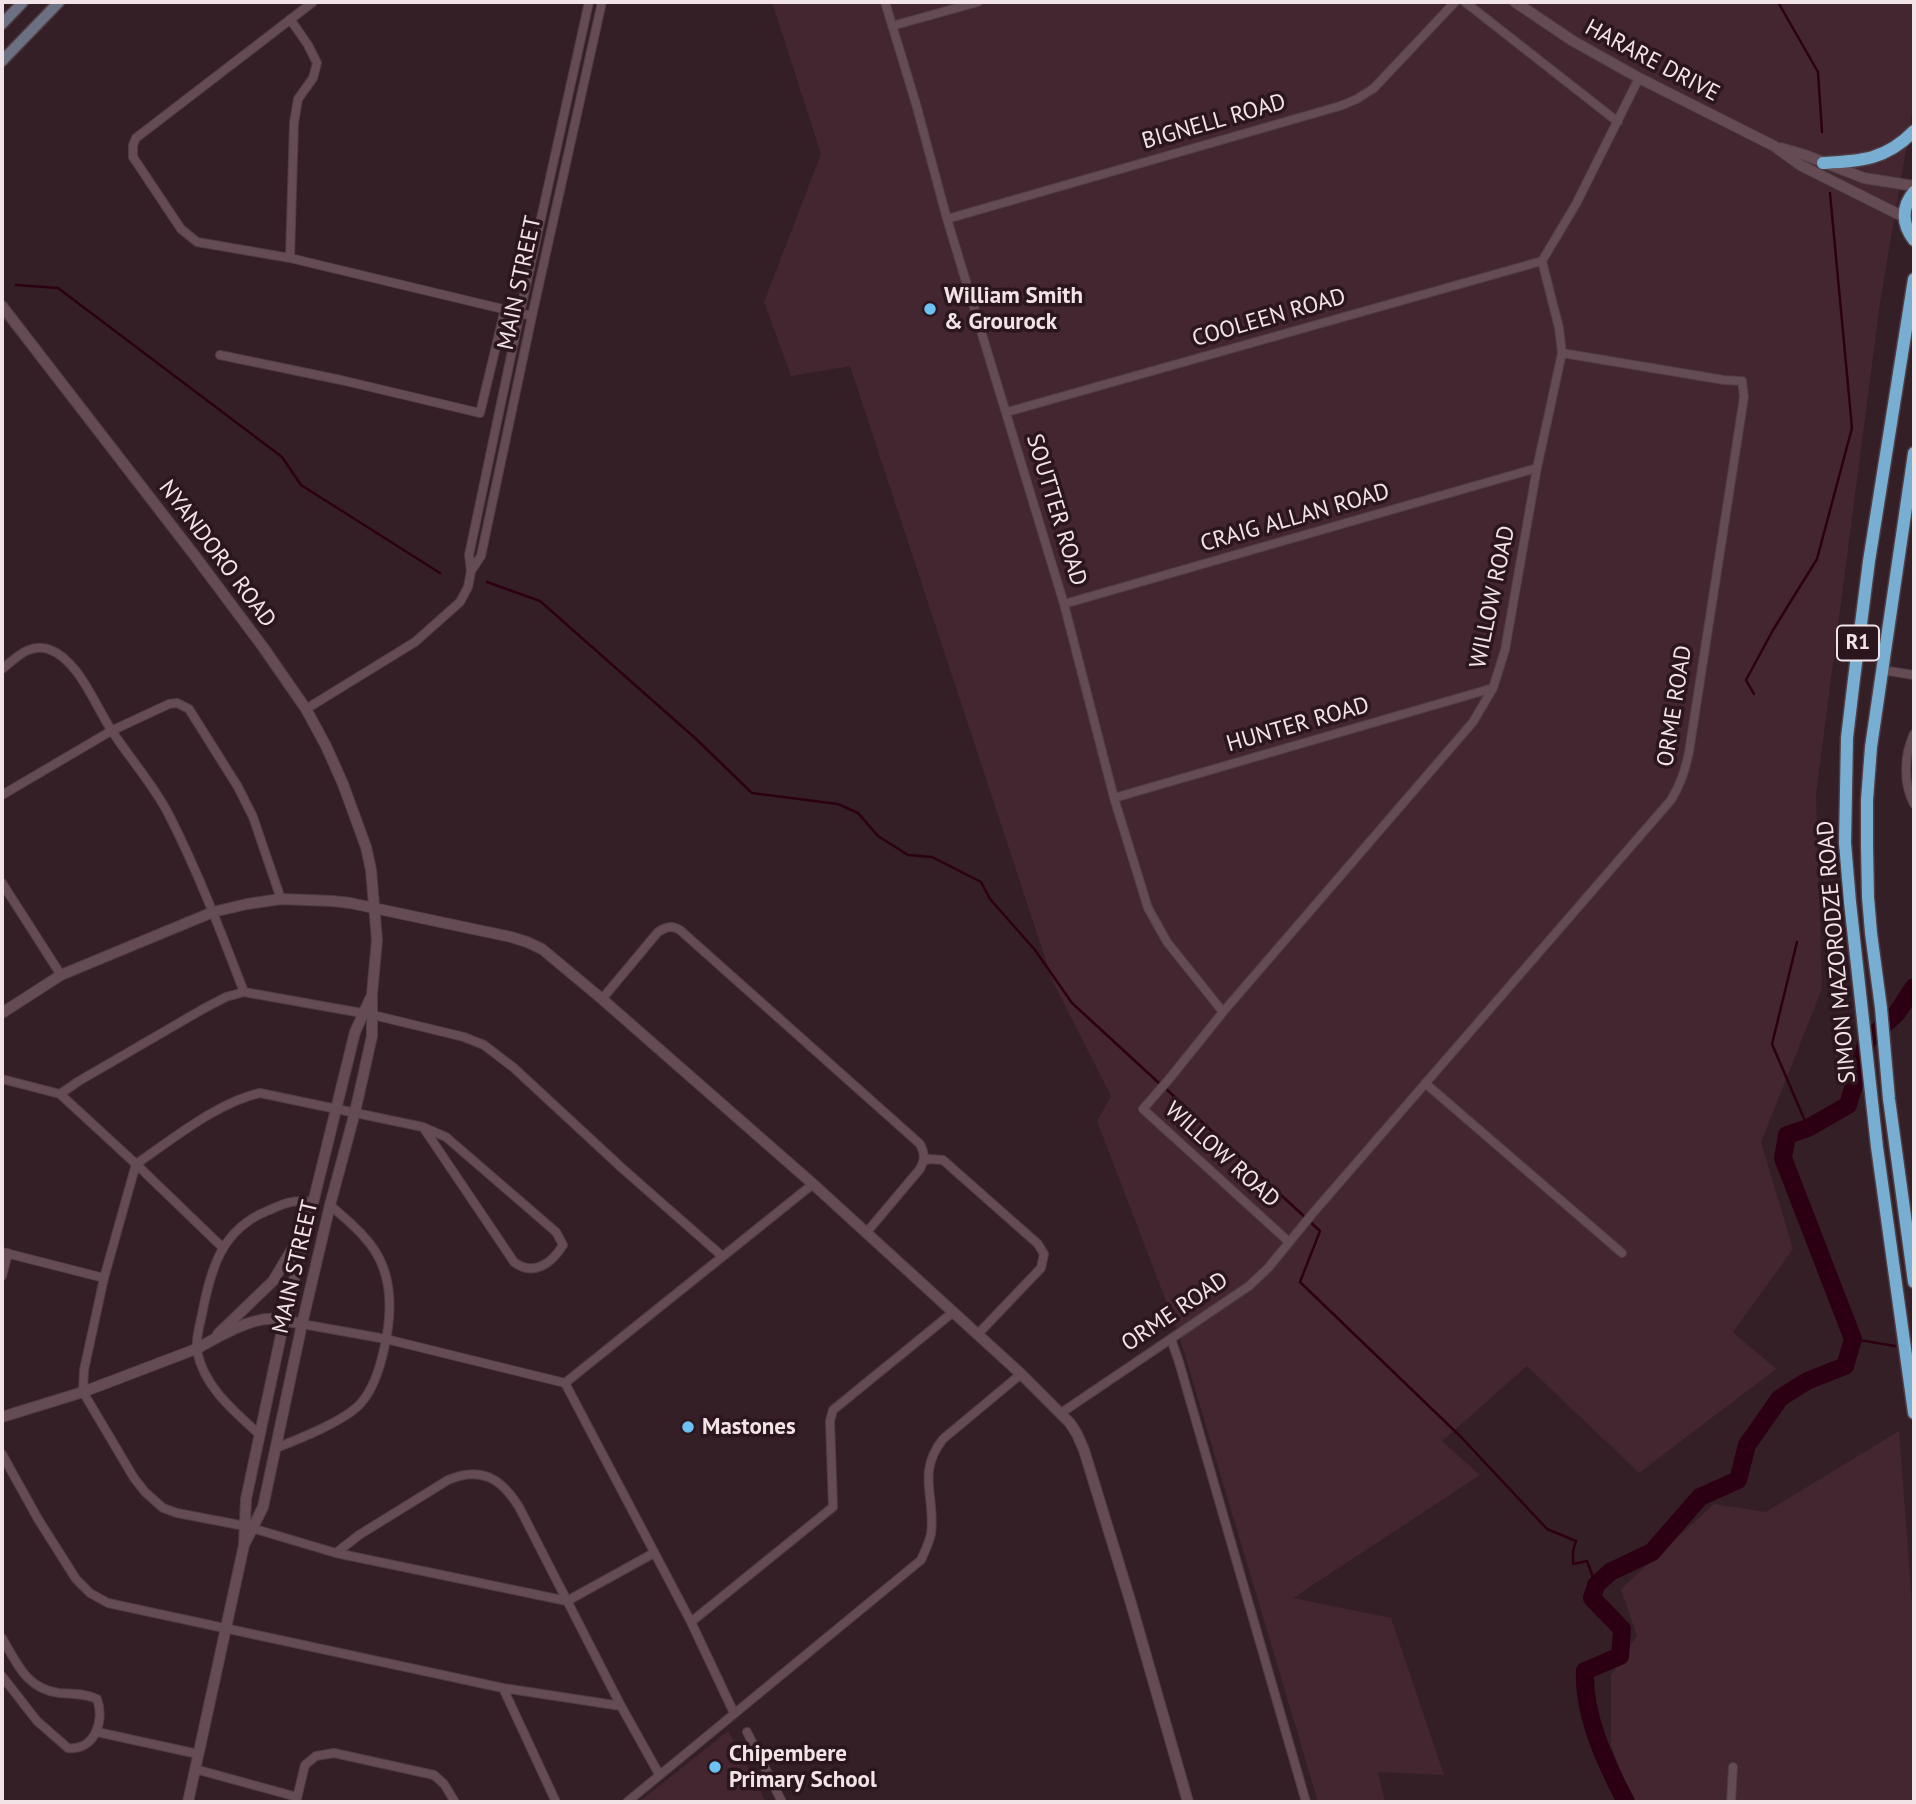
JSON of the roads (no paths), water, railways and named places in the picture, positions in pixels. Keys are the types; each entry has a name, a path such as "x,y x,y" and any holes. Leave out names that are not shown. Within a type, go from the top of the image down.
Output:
{"highway":[{"path":"1823,163 1874,158 1904,142 1914,131"},
{"path":"1914,192 1906,205 1904,217 1908,232 1914,240"},
{"name":"SIMON MAZORODZE ROAD","path":"1914,279 1853,679 1847,738 1845,843 1877,1147 1914,1413"},
{"name":"R1","path":"1882,670 1914,453"},
{"name":"SIMON MAZORODZE ROAD","path":"1882,670 1871,747 1867,800 1868,897 1889,1099 1914,1282"}],"main road":[{"path":"2,24 23,2"},
{"path":"2,61 59,2"}],"street":[{"path":"313,2 136,138 133,157 181,229 197,242 209,245 290,258 532,316"},
{"name":"MAIN STREET","path":"306,709 415,642 460,602 468,586 471,572 469,555 589,2"},
{"name":"MAIN STREET","path":"471,572 481,556 602,2"},
{"name":"SOUTTER ROAD","path":"885,2 947,219 1064,604 1114,798 1148,908 1156,925 1182,962 1223,1012"},
{"path":"892,26 978,2"},
{"name":"BIGNELL ROAD","path":"947,219 1357,99 1374,88 1455,2"},
{"path":"1465,2 1618,122"},
{"name":"HARARE DRIVE","path":"1515,2 1573,41 1639,78 1774,146 1800,165 1904,217"},
{"path":"290,19 317,63 313,78 298,99 294,123 290,258"},
{"path":"1542,261 1576,204 1639,78"},
{"name":"HARARE DRIVE","path":"1774,146 1877,181 1914,186"},
{"name":"WILLOW ROAD","path":"1289,1241 1143,1109 1473,722 1493,688 1505,650 1537,468 1562,353 1559,328 1542,261"},
{"name":"COOLEEN ROAD","path":"1007,412 1542,261"},
{"name":"NYANDORO ROAD","path":"2,306 195,556 306,709 344,785 366,847"},
{"path":"220,355 480,412 505,309"},
{"name":"ORME ROAD","path":"1060,1413 1249,1286 1269,1267 1671,800 1680,785 1685,771 1744,397 1742,382 1562,353"},
{"name":"CRAIG ALLAN ROAD","path":"1064,604 1537,468"},
{"path":"2,669 27,649 36,647 48,649 72,664 111,731 169,814 213,912 244,992"},
{"path":"1882,670 1914,675"},
{"name":"HUNTER ROAD","path":"1114,798 1493,688"},
{"path":"2,795 111,731 177,703 189,709 238,787 253,817 281,899"},
{"path":"1914,733 1907,756 1906,773 1909,794 1914,804"},
{"name":"MAIN STREET","path":"188,1802 244,1545 249,1527 263,1507 302,1324 372,1036 368,1014 377,940 371,870 366,847"},
{"path":"2,883 61,975"},
{"path":"2,1013 61,975 213,912 281,899 332,901 375,908 527,942 542,949 813,1184 1021,1374 1077,1434 1130,1600 1188,1802"},
{"path":"602,999 658,932 673,926 680,930 913,1138 924,1152 920,1169 866,1233"},
{"path":"60,1094 203,1009 244,992 368,1014 464,1037 484,1045 514,1068 722,1256"},
{"name":"MAIN STREET","path":"249,1527 246,1499 284,1321 355,1032 368,1014"},
{"path":"2,1079 60,1094 222,1247"},
{"path":"1425,1083 1622,1253"},
{"path":"423,1127 514,1262 525,1269 533,1269 557,1255 563,1245 556,1232 446,1137 423,1127 355,1112 260,1093 244,1096 227,1103 136,1164 104,1278 84,1370 83,1392 134,1478 163,1508 177,1513 249,1527 336,1553 566,1601 653,1553"},
{"path":"924,1161 943,1160 1038,1244 1044,1254 1041,1268 977,1335"},
{"path":"565,1383 813,1184"},
{"path":"260,1435 216,1394 204,1371 196,1349 206,1294 222,1247 234,1231 257,1215 293,1200 313,1202"},
{"path":"276,1448 314,1432 344,1416 361,1403 380,1368 390,1309 389,1281 366,1239 330,1205"},
{"path":"213,1339 273,1281 306,1227"},
{"path":"2,1276 5,1252 104,1278"},
{"path":"691,1622 833,1507 830,1421 833,1410 952,1312"},
{"path":"2,1417 83,1392 196,1349 256,1321 272,1318 386,1339 565,1383 691,1622 734,1713"},
{"path":"1171,1339 1180,1362 1306,1802"},
{"path":"627,1802 921,1559 929,1544 931,1531 928,1471 935,1449 943,1439 1021,1374"},
{"path":"2,1454 38,1519 76,1579 90,1592 108,1602 503,1688 621,1706"},
{"path":"336,1553 359,1535 448,1480 475,1473 493,1478 511,1493 519,1507 659,1774"},
{"path":"2,1638 27,1678 40,1689 97,1699 100,1707 97,1732 90,1742 81,1747 68,1748 37,1721 2,1676"},
{"path":"503,1688 556,1802"},
{"path":"97,1732 198,1754"},
{"path":"747,1732 782,1802"},
{"path":"195,1769 296,1800 305,1765 316,1756 334,1753 434,1775 444,1784 455,1802"},
{"path":"1731,1802 1733,1767"}],"waterway":[{"path":"1778,2 1818,72 1822,132"},
{"path":"1754,694 1746,680 1817,559 1852,428 1830,193"},
{"path":"16,285 58,288 282,457 301,485 440,573"},
{"path":"487,582 540,601 695,738 752,793 838,804 858,813 878,836 908,855 932,857 981,882 990,899 1035,950 1072,1003 1160,1084"},
{"path":"1797,942 1772,1044 1808,1128"},
{"path":"1626,1802 1597,1739 1585,1688 1585,1671 1620,1656 1622,1629 1592,1598 1596,1585 1610,1572 1652,1552 1700,1497 1738,1480 1747,1445 1780,1398 1807,1381 1845,1366 1853,1339 1783,1158 1787,1135 1808,1128 1848,1105 1867,1041 1897,1013 1914,987"},
{"path":"1165,1088 1320,1231 1300,1282 1461,1437 1547,1529 1576,1541 1573,1564 1587,1561 1596,1585"},
{"path":"1853,1339 1895,1346"}],"place":[{"name":"William Smith & Grourock","path":"930,309"},
{"name":"Mastones","path":"688,1427"},
{"name":"Chipembere Primary School","path":"715,1767"}]}
